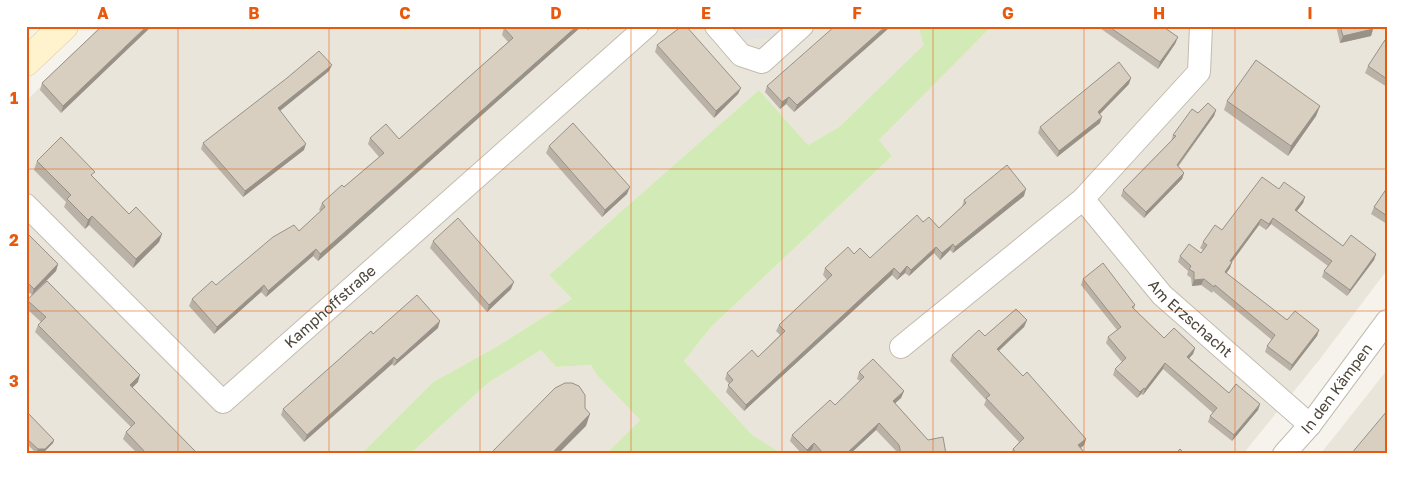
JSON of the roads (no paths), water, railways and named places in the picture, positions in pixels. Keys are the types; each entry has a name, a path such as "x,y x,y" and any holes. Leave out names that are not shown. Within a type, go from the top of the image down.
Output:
{"street":[{"path":"26,62 64,26"},
{"name":"Kamphoffstraße","path":"26,205 223,402 647,26"},
{"path":"716,26 741,55 762,62 799,26"},
{"path":"901,347 1083,198 1199,72 1201,26"},
{"name":"Am Erzschacht","path":"1083,198 1162,295 1310,425"},
{"name":"In den Kämpen","path":"1284,454 1310,425 1387,321"}]}
